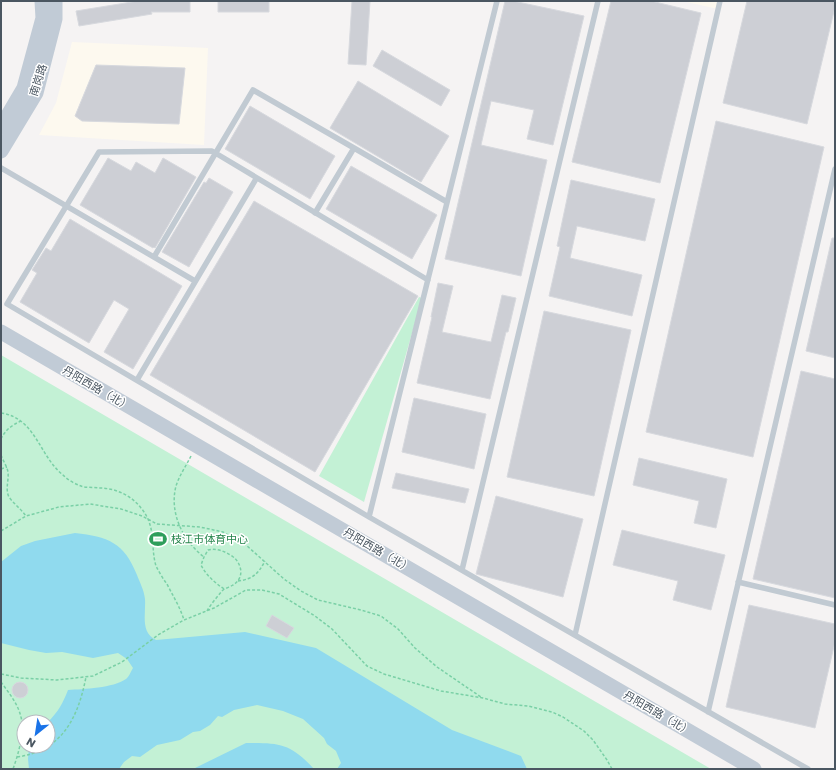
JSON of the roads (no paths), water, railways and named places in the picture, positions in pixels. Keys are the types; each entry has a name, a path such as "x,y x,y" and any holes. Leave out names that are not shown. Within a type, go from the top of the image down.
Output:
{"street":[{"name":"南岗路","path":"1,126 24,88 43,18 42,1"},
{"name":"南岗路","path":"1,151 36,93 56,19 55,1"},
{"name":"丹阳西路（北）","path":"1,332 754,769"}],"lane":[{"path":"369,517 497,1"},
{"path":"462,570 598,1"},
{"path":"575,635 720,1"},
{"path":"154,258 253,90 447,202"},
{"path":"315,213 354,148"},
{"path":"428,280 256,179 212,151 99,152 7,304 369,517 808,769"},
{"path":"1,168 195,281"},
{"path":"708,712 835,169"},
{"path":"137,380 256,179"},
{"path":"738,582 835,605"}],"water":[{"path":"75,533 106,539 114,543 126,555 137,575 144,593 146,627 151,637 156,640 245,632 316,648 452,730 521,756 527,769 337,769 341,763 336,751 327,744 324,738 303,719 283,711 257,705 234,710 222,717 218,716 210,725 200,731 193,732 180,740 157,745 140,757 132,756 124,762 119,769 29,769 28,754 56,754 56,714 68,690 98,688 120,682 126,679 133,668 127,659 118,653 93,658 62,652 46,653 1,643 1,562 21,546 35,541"},
{"path":"246,743 268,743 284,746 291,749 306,760 314,769 193,769"}],"place":[{"name":"枝江市体育中心","path":"158,539"}]}
